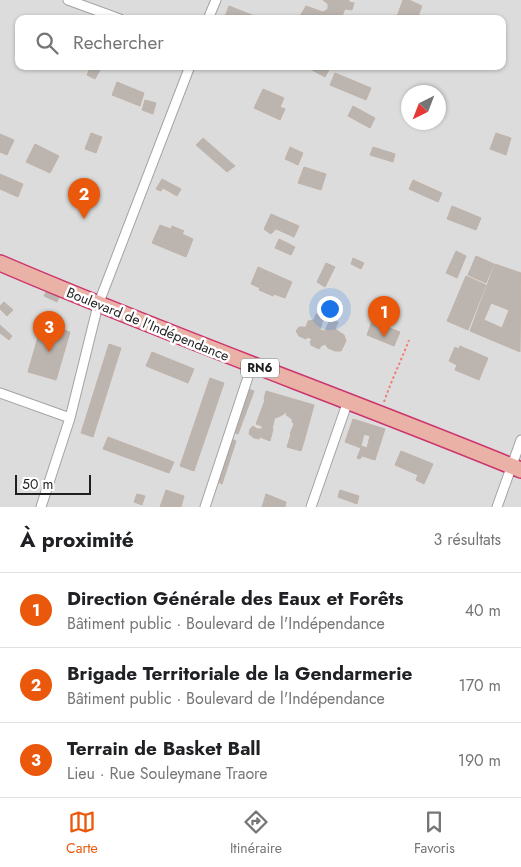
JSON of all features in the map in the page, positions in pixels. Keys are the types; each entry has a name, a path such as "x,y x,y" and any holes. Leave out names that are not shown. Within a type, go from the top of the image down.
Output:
{"highway":[{"name":"Boulevard de l'Indépendance","path":"0,263 98,305 516,468"}],"street":[{"path":"68,0 109,15"},
{"path":"210,15 216,0"},
{"path":"41,507 70,418 98,305 188,70"},
{"path":"205,507 252,365"},
{"path":"0,392 70,418"},
{"path":"311,507 348,401"},
{"path":"497,507 516,468 521,440"}],"path":[{"path":"380,414 409,340"}],"shaded area":[{"path":"0,0 521,0 521,507 0,507"}],"building":[{"path":"323,0 349,0 349,2 354,3 352,10 345,9 342,15 301,15 306,6 323,12 328,9 328,4"},
{"path":"403,0 409,0 422,6 419,15 397,15"},
{"path":"229,6 252,15 226,15"},
{"path":"89,70 100,70 95,79 87,75"},
{"path":"312,70 329,70 325,77"},
{"path":"335,73 371,88 366,100 330,85"},
{"path":"117,82 144,93 140,106 112,95"},
{"path":"263,89 284,98 280,107 285,109 280,120 254,108"},
{"path":"145,100 156,103 153,114 142,110"},
{"path":"353,106 375,118 370,128 348,116"},
{"path":"91,133 102,137 96,153 85,149"},
{"path":"496,133 511,138 506,155 490,149"},
{"path":"0,134 14,140 7,155 0,152"},
{"path":"203,138 235,166 227,172 196,145"},
{"path":"35,144 59,156 50,173 26,162"},
{"path":"290,147 303,153 298,165 285,159"},
{"path":"373,147 395,154 393,162 370,155"},
{"path":"304,167 326,174 321,190 298,183"},
{"path":"0,174 23,184 18,197 0,189"},
{"path":"162,179 181,189 177,196 163,188 161,191 156,189"},
{"path":"413,180 442,193 438,202 409,189"},
{"path":"452,206 481,218 476,230 447,219"},
{"path":"271,214 299,226 294,237 276,229 271,234 264,229"},
{"path":"160,225 171,229 172,226 184,231 182,234 193,239 186,257 152,243"},
{"path":"279,239 295,247 291,255 275,248"},
{"path":"456,251 466,256 457,278 446,273"},
{"path":"476,256 494,264 486,283 468,275"},
{"path":"353,258 364,263 361,269 351,264"},
{"path":"326,263 335,267 325,287 317,282"},
{"path":"495,264 521,273 520,352 470,331","holes":["491,303 509,310 502,328 484,320"]},
{"path":"258,267 292,282 285,298 274,294 273,296 251,284"},
{"path":"466,276 486,285 468,330 447,321"},
{"path":"50,284 62,290 57,302 44,296"},
{"path":"4,302 13,310 7,316 0,309"},
{"path":"316,314 324,316 320,330 325,331 330,319 338,322 335,329 344,335 346,341 341,351 328,348 325,344 319,349 311,345 312,339 299,336 296,331 299,327 306,327 308,321 314,320"},
{"path":"372,321 400,332 394,346 367,335"},
{"path":"42,323 70,332 56,380 28,372"},
{"path":"0,325 12,336 9,340 0,333"},
{"path":"109,344 121,348 93,437 81,433"},
{"path":"460,346 488,358 479,380 455,370 457,365 449,361 455,347 459,349"},
{"path":"152,352 194,369 188,383 146,366"},
{"path":"210,378 224,383 194,471 180,466"},
{"path":"245,388 254,391 238,434 231,431"},
{"path":"266,391 314,405 305,438 290,434 294,424 285,412 275,417 272,429 256,424 265,400"},
{"path":"353,419 385,429 375,460 362,456 360,459 357,458 361,448 345,442","holes":["364,434 370,436 367,448 361,446"]},
{"path":"253,426 257,429 262,429 262,426 273,429 270,441 260,437 259,439 254,438 249,434"},
{"path":"291,434 305,438 301,451 287,447"},
{"path":"108,437 174,462 169,473 103,449"},
{"path":"229,438 236,441 222,484 216,481"},
{"path":"401,451 433,464 424,484 416,480 418,475 395,465"},
{"path":"166,490 184,496 181,507 160,507"},
{"path":"340,490 359,496 357,504 338,497"},
{"path":"137,494 145,496 142,505 134,502"},
{"path":"266,494 286,502 285,507 262,507"}],"place":[{"name":"Brigade Territoriale de la Gendarmerie","path":"84,219"},
{"name":"Direction Générale des Eaux et Forêts","path":"384,337"},
{"name":"Terrain de Basket Ball","path":"49,352"}]}
